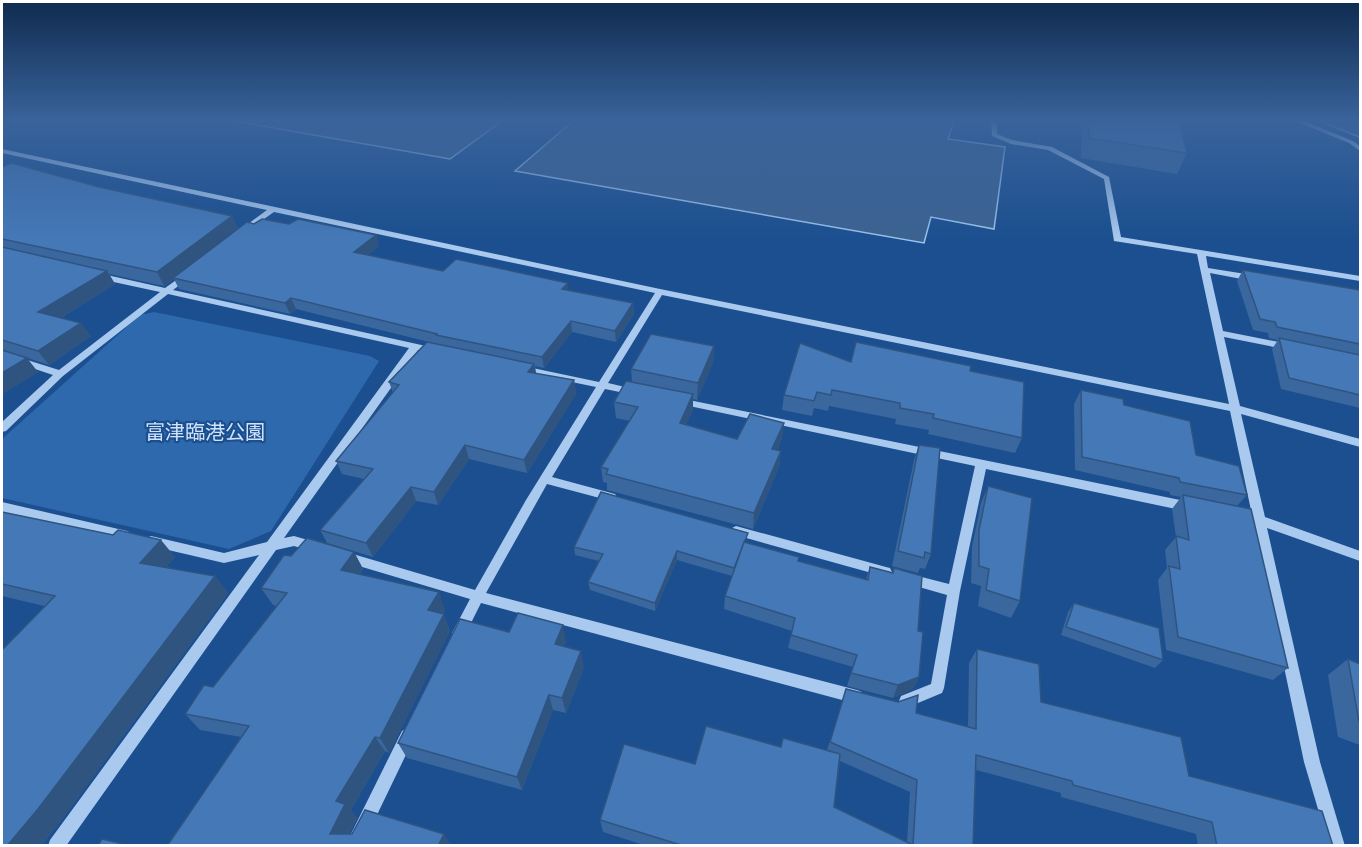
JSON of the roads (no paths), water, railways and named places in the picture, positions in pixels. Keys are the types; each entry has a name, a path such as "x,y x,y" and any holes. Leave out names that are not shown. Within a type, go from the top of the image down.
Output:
{"street":[{"path":"32,165 41,161"},
{"path":"44,161 660,292 1236,409 1360,443"},
{"path":"1074,161 1107,178 1117,239 1360,278"},
{"path":"238,236 273,209"},
{"path":"1201,253 1312,762 1337,846"},
{"path":"1204,270 1260,280"},
{"path":"2,428 60,374 193,271"},
{"path":"90,274 448,353"},
{"path":"451,648 477,596 545,479 660,292"},
{"path":"1219,333 1295,349"},
{"path":"56,846 414,346"},
{"path":"2,355 60,374"},
{"path":"514,367 649,395"},
{"path":"672,399 1203,509"},
{"path":"893,707 937,688 954,591 981,464"},
{"path":"545,479 624,501"},
{"path":"2,507 224,558 294,541 477,596 870,701"},
{"path":"1226,514 1261,521 1360,556"},
{"path":"726,528 954,591"},
{"path":"353,846 415,721"}],"park label":[{"name":"富津臨港公園","path":"205,432"}]}
